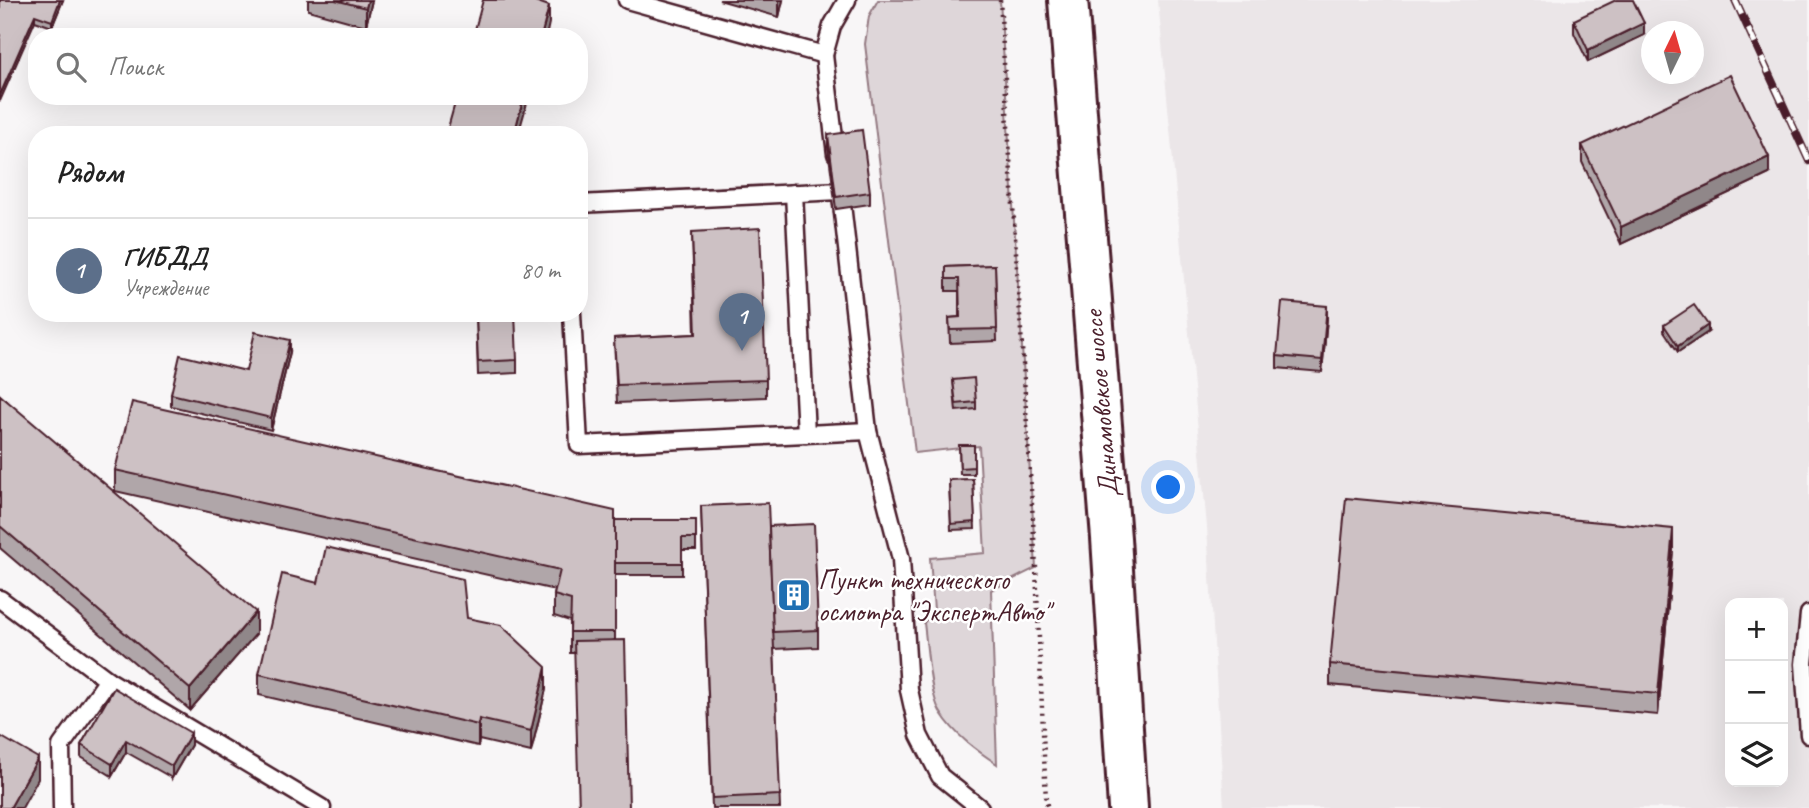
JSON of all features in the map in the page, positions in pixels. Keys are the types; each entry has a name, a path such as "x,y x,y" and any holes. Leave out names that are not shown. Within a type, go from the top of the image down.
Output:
{"main road":[{"name":"Динамовское шоссе","path":"1068,0 1111,538 1128,808"}],"lane":[{"path":"626,0 824,55"},
{"path":"847,0 832,26 824,55 869,431 901,559 909,690 919,735 940,776 980,808"},
{"path":"588,204 794,193 839,177"},
{"path":"794,193 806,434"},
{"path":"572,322 579,445 869,431"},
{"path":"0,598 107,680 322,808"},
{"path":"1809,614 1804,664 1809,734"},
{"path":"62,808 61,746 107,680"}],"path":[{"path":"1000,0 1036,568 1048,808"}],"shaded area":[{"path":"878,0 1000,0 1036,568 991,590 997,764 966,742 941,713 934,695 930,670 924,623 934,610 930,558 985,553 979,446 915,453 865,44 869,16"},
{"path":"1158,0 1809,0 1809,808 1224,808 1207,527"}],"building":[{"path":"0,0 60,0 52,21 35,15 0,95"},
{"path":"335,0 368,0 366,8"},
{"path":"483,0 532,0 549,6 543,28 475,28"},
{"path":"1616,0 1633,0 1643,21 1588,50 1574,20"},
{"path":"1730,75 1769,157 1621,227 1582,145"},
{"path":"454,105 522,105 516,126 449,126"},
{"path":"862,130 870,192 836,197 828,135"},
{"path":"760,228 766,380 617,385 614,338 696,334 692,232"},
{"path":"995,265 997,329 950,330 949,318 960,317 959,279 946,279 946,267"},
{"path":"1282,302 1327,306 1322,360 1277,356"},
{"path":"1694,305 1708,325 1678,346 1664,325"},
{"path":"476,322 515,322 517,360 478,362"},
{"path":"255,332 290,340 271,418 171,394 180,355 246,371"},
{"path":"974,378 976,402 956,404 953,380"},
{"path":"0,395 256,612 190,689 0,526"},
{"path":"132,402 615,511 615,632 570,632 571,600 554,595 560,570 115,470"},
{"path":"959,445 974,445 974,467 960,468"},
{"path":"973,479 975,522 951,524 949,480"},
{"path":"1346,498 1673,529 1658,694 1330,664"},
{"path":"768,503 780,795 712,798 701,506"},
{"path":"615,520 696,520 696,538 682,538 682,563 615,563"},
{"name":"Пункт технического осмотра \"ЭкспертАвто\"","path":"814,524 818,630 773,632 769,526"},
{"path":"326,547 463,579 467,618 501,625 546,667 531,731 479,719 478,725 259,674 282,574 318,583"},
{"path":"625,640 629,808 579,808 574,641"},
{"path":"114,688 191,733 172,766 126,740 112,764 81,745"},
{"path":"0,736 38,758 10,808 0,808"}],"railway":[{"path":"1735,0 1809,161"}],"place":[{"name":"ГИБДД","path":"742,351"},
{"name":"Пункт технического осмотра \"ЭкспертАвто\"","path":"794,595"}]}
